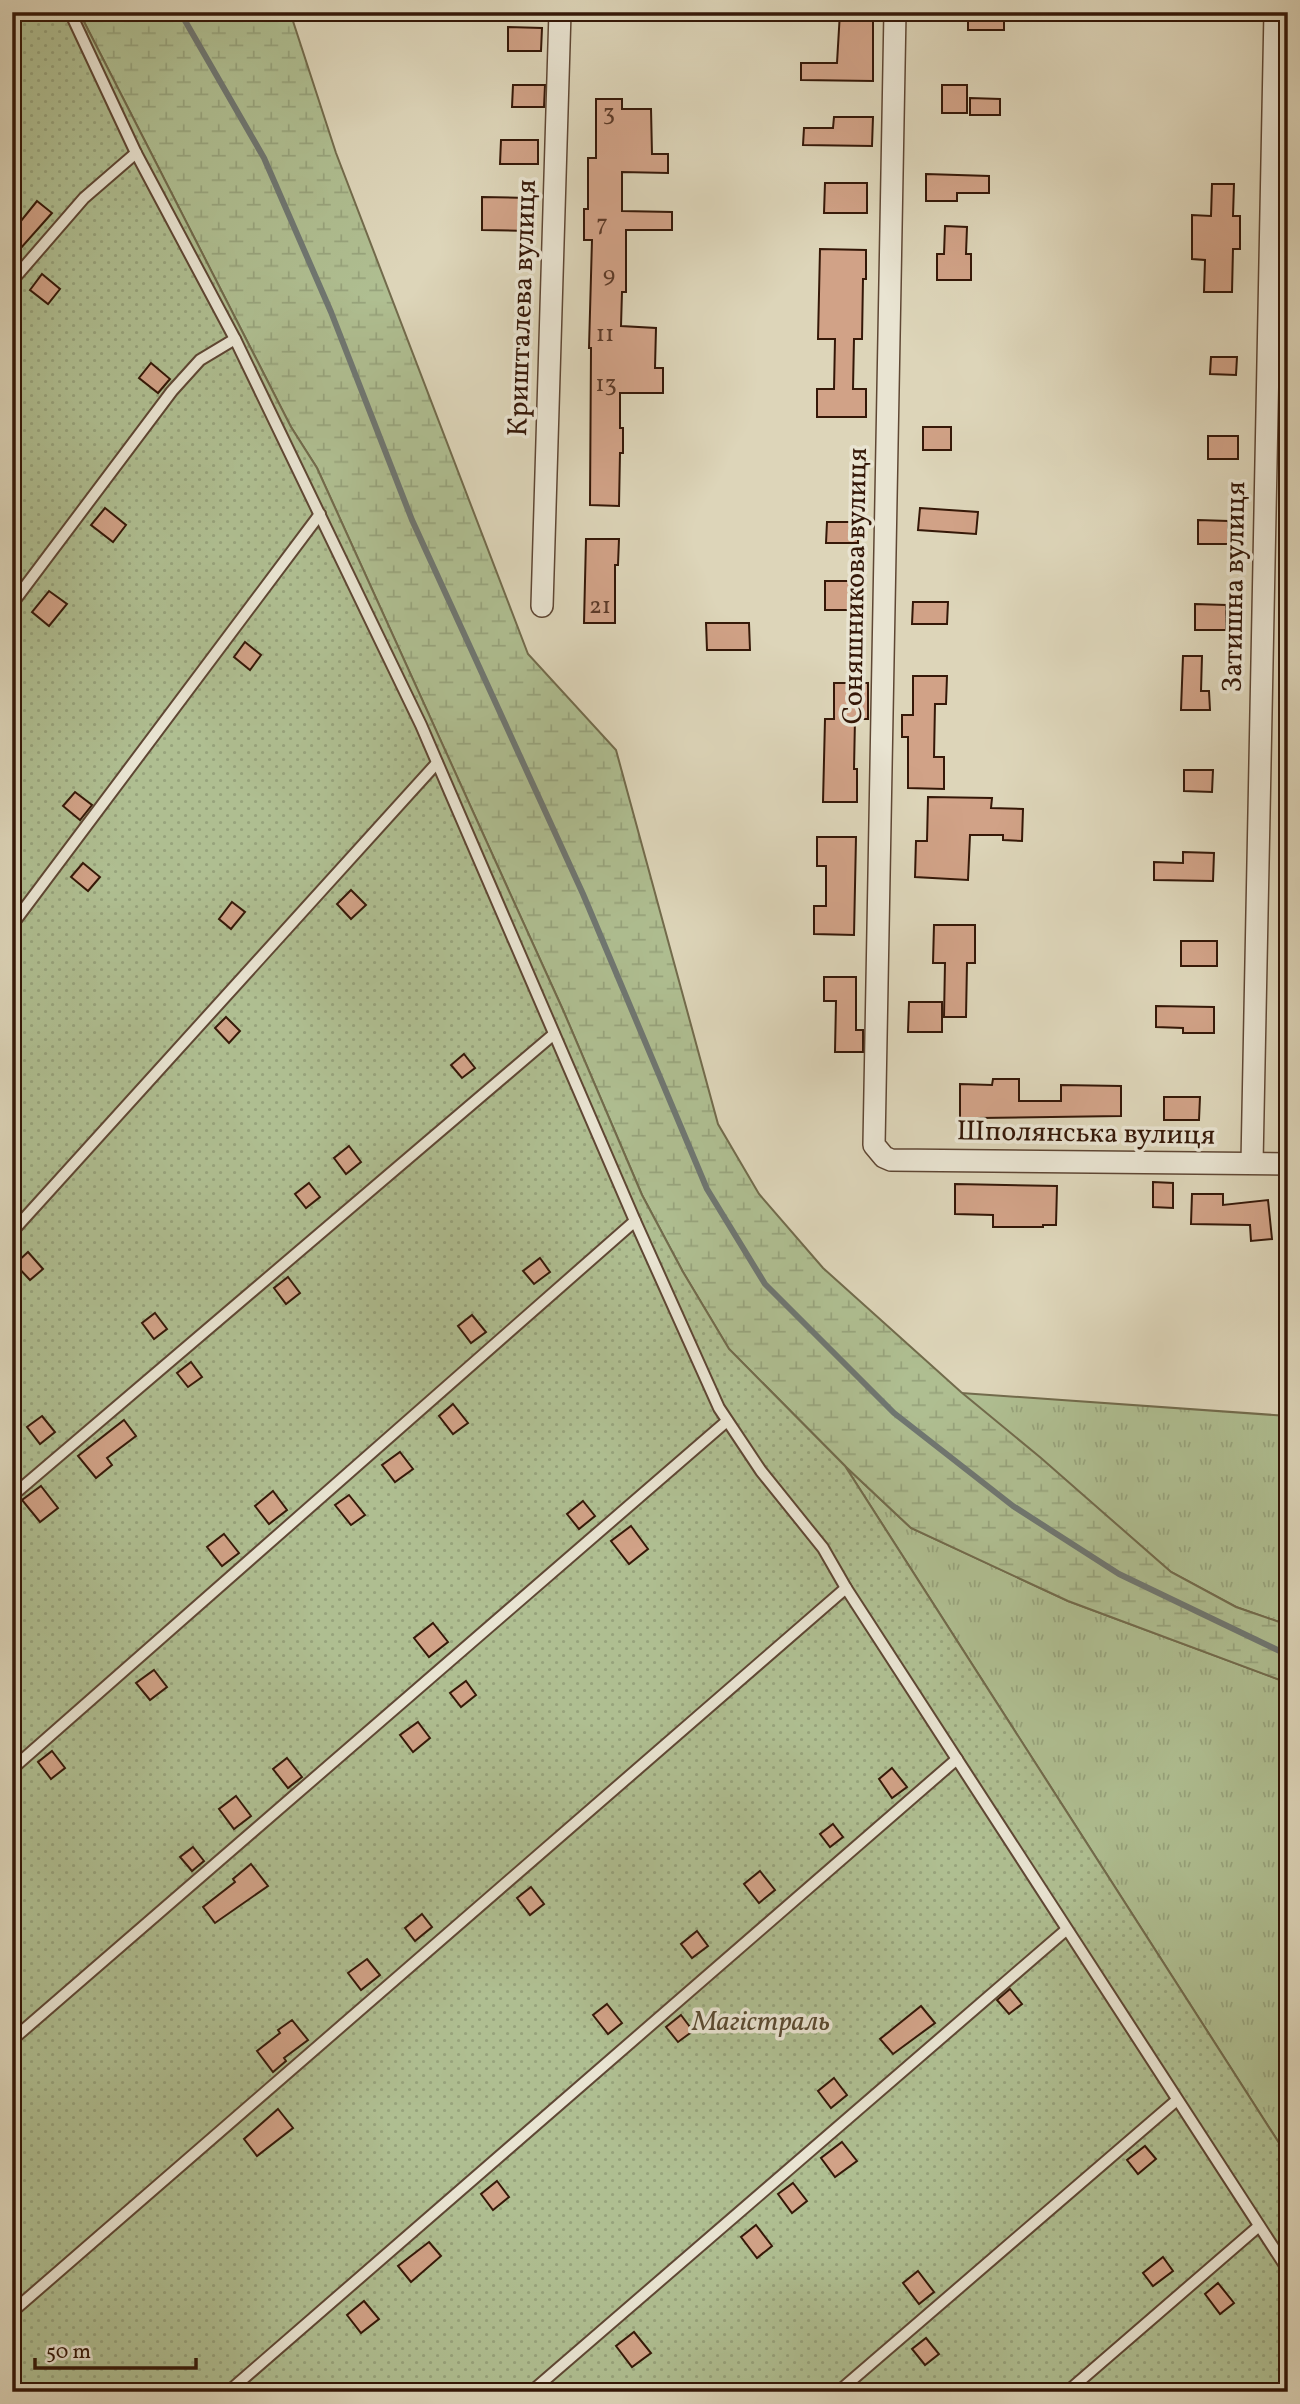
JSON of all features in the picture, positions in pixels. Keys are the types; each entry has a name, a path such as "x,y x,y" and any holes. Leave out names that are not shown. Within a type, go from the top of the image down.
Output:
{"street":[{"name":"Кришталева вулиця","path":"542,606 560,12"},
{"name":"Соняшникова вулиця","path":"884,1157 874,1145 895,12"},
{"name":"Затишна вулиця","path":"1252,1163 1275,12"},
{"name":"Шполянська вулиця","path":"884,1157 891,1160 1288,1164"}],"lane":[{"path":"70,12 136,153 235,339 437,763 719,1408 761,1471 822,1548 1066,1930 1288,2270"},
{"path":"12,281 84,198 136,153"},
{"path":"12,604 172,391 200,360 235,339"},
{"path":"12,925 320,514"},
{"path":"12,1232 437,763"},
{"path":"12,1496 554,1034"},
{"path":"12,1769 635,1221"},
{"path":"12,2040 727,1420"},
{"path":"12,2312 846,1588"},
{"path":"228,2392 957,1759"},
{"path":"531,2392 1066,1930"},
{"path":"838,2392 1177,2100"},
{"path":"1067,2392 1259,2226"},
{"path":"12,2382 19,2392"}],"green space":[{"name":"Магістраль","path":"12,12 79,12 291,427 317,468 563,1010 642,1195 683,1272 729,1349 845,1466 1288,2157 1288,2392 12,2392"},
{"path":"79,12 290,12 336,153 528,654 616,750 718,1124 759,1194 823,1268 961,1392 1171,1572 1236,1607 1288,1625 1288,1683 1068,1601 911,1528 729,1349 683,1272 642,1195 563,1010 317,468 291,427"},
{"path":"961,1393 1288,1416 1288,1625 1236,1607 1171,1572"},
{"path":"845,1466 911,1528 1068,1601 1288,1683 1288,2157"}],"building":[{"path":"840,12 873,12 873,81 801,80 801,63 837,63"},
{"path":"968,12 1004,12 1004,30 968,30"},
{"path":"508,27 542,28 541,51 508,51"},
{"path":"513,85 545,85 544,107 512,107"},
{"path":"942,85 967,85 967,113 942,113"},
{"path":"970,98 1000,99 1000,115 970,115"},
{"path":"596,99 622,99 622,109 651,109 652,154 668,154 668,173 622,172 622,211 672,212 672,230 626,230 626,292 622,292 621,326 656,328 655,368 663,368 663,393 620,393 623,453 620,453 619,506 590,505 589,348 592,240 584,240 584,209 588,209 588,158 596,158"},
{"path":"834,117 873,117 872,146 803,145 804,128 833,128"},
{"path":"501,140 538,140 538,164 500,164"},
{"path":"926,174 989,176 989,193 957,193 957,201 926,201"},
{"path":"825,183 867,183 867,213 824,213"},
{"path":"1212,184 1234,184 1233,216 1240,216 1240,249 1233,249 1232,292 1204,292 1205,260 1192,259 1192,215 1211,216"},
{"path":"482,197 527,198 527,231 482,230"},
{"path":"37,201 52,213 12,258 12,232"},
{"path":"945,226 967,227 966,254 971,254 971,280 937,280 937,254 944,254"},
{"path":"820,249 866,250 862,339 854,339 853,389 866,389 866,417 817,417 817,389 834,389 835,339 818,339"},
{"path":"42,274 60,289 48,304 30,290"},
{"path":"1211,357 1237,357 1236,375 1210,374"},
{"path":"151,363 170,379 158,393 139,378"},
{"path":"923,427 951,427 951,450 923,450"},
{"path":"1208,436 1238,436 1238,459 1208,459"},
{"path":"105,508 126,525 113,542 91,525"},
{"path":"920,508 978,512 976,534 918,530"},
{"path":"1198,520 1228,521 1228,544 1198,544"},
{"path":"827,522 858,522 858,543 826,543"},
{"path":"586,539 619,539 618,565 615,565 615,623 584,623"},
{"path":"825,581 856,581 856,610 825,610"},
{"path":"49,591 67,604 49,626 32,612"},
{"path":"913,602 948,602 947,624 912,624"},
{"path":"1195,604 1226,605 1226,630 1195,630"},
{"path":"706,623 749,623 750,650 707,650"},
{"path":"245,642 261,655 250,670 234,657"},
{"path":"1183,656 1202,656 1201,691 1209,691 1210,710 1181,710"},
{"path":"913,676 947,676 946,704 935,704 934,757 944,757 944,789 908,788 908,737 902,737 902,715 913,715"},
{"path":"834,683 868,683 868,719 855,719 854,769 857,769 857,802 823,802 825,719 834,719"},
{"path":"1184,770 1213,770 1212,792 1184,791"},
{"path":"75,792 92,805 80,820 63,806"},
{"path":"928,797 992,798 991,808 1023,809 1022,841 1003,840 1003,835 970,835 968,880 915,877 916,841 927,841"},
{"path":"817,837 856,837 854,935 814,934 814,906 826,906 826,866 817,866"},
{"path":"1183,852 1214,853 1213,881 1154,880 1154,862 1183,863"},
{"path":"83,863 100,877 88,891 71,877"},
{"path":"351,890 366,905 351,919 337,904"},
{"path":"232,902 245,912 231,929 219,919"},
{"path":"934,925 975,925 975,963 967,963 966,1017 944,1017 945,963 933,963"},
{"path":"1181,941 1217,941 1217,966 1181,966"},
{"path":"824,977 856,977 856,1030 863,1030 863,1052 835,1052 836,1001 824,1001"},
{"path":"909,1002 942,1002 942,1032 908,1032"},
{"path":"1156,1006 1214,1007 1214,1033 1183,1033 1183,1028 1156,1027"},
{"path":"226,1017 240,1031 229,1043 215,1028"},
{"path":"464,1054 475,1068 462,1078 451,1065"},
{"path":"993,1079 1019,1079 1019,1101 1061,1101 1061,1085 1121,1086 1121,1116 979,1118 979,1123 960,1123 960,1084 992,1085"},
{"path":"1164,1097 1200,1097 1199,1120 1164,1120"},
{"path":"349,1146 361,1162 346,1174 334,1158"},
{"path":"1153,1182 1173,1183 1173,1208 1153,1207"},
{"path":"309,1183 320,1197 306,1208 295,1194"},
{"path":"955,1184 1057,1186 1056,1225 993,1227 993,1215 955,1214"},
{"path":"1192,1194 1223,1194 1223,1205 1268,1200 1272,1239 1251,1241 1250,1225 1191,1224"},
{"path":"28,1252 43,1269 30,1280 15,1264"},
{"path":"540,1258 550,1272 534,1284 523,1271"},
{"path":"288,1277 300,1293 286,1304 274,1288"},
{"path":"155,1313 167,1329 154,1339 142,1323"},
{"path":"472,1315 486,1332 471,1343 458,1326"},
{"path":"191,1362 202,1377 188,1387 177,1373"},
{"path":"453,1404 468,1423 453,1434 439,1416"},
{"path":"42,1416 55,1432 40,1444 27,1427"},
{"path":"124,1420 136,1436 107,1458 112,1465 96,1478 78,1456"},
{"path":"400,1452 413,1469 395,1482 382,1465"},
{"path":"41,1486 58,1508 40,1522 22,1500"},
{"path":"273,1491 287,1510 269,1524 255,1506"},
{"path":"349,1495 365,1515 351,1525 335,1505"},
{"path":"583,1501 595,1516 579,1529 567,1514"},
{"path":"631,1526 648,1549 629,1564 611,1541"},
{"path":"224,1534 239,1553 222,1566 207,1547"},
{"path":"433,1623 448,1642 429,1657 414,1638"},
{"path":"154,1670 167,1687 150,1700 136,1683"},
{"path":"466,1681 476,1695 461,1707 450,1693"},
{"path":"418,1722 430,1738 413,1752 400,1735"},
{"path":"52,1751 65,1768 51,1779 38,1762"},
{"path":"287,1758 302,1777 288,1788 273,1769"},
{"path":"892,1768 907,1787 892,1798 879,1779"},
{"path":"236,1796 251,1816 234,1829 219,1809"},
{"path":"833,1824 843,1837 830,1847 820,1834"},
{"path":"193,1847 204,1861 192,1871 180,1857"},
{"path":"251,1864 268,1886 215,1923 203,1907 235,1882 233,1879"},
{"path":"760,1871 775,1890 759,1903 744,1884"},
{"path":"531,1887 544,1904 530,1915 517,1898"},
{"path":"422,1914 432,1927 415,1941 405,1928"},
{"path":"697,1931 708,1946 692,1958 681,1944"},
{"path":"367,1959 380,1975 361,1990 348,1973"},
{"path":"1010,1989 1022,2004 1009,2014 997,2000"},
{"path":"607,2004 622,2023 608,2034 593,2015"},
{"path":"921,2006 935,2023 893,2054 880,2039"},
{"path":"681,2015 693,2031 678,2042 666,2027"},
{"path":"292,2020 308,2040 284,2058 286,2061 273,2072 257,2051"},
{"path":"834,2078 847,2095 831,2108 818,2091"},
{"path":"278,2109 293,2128 257,2156 244,2139"},
{"path":"842,2142 857,2161 835,2177 821,2158"},
{"path":"1145,2146 1156,2159 1138,2174 1127,2160"},
{"path":"497,2181 509,2197 493,2210 481,2194"},
{"path":"793,2183 807,2201 792,2213 778,2194"},
{"path":"756,2225 772,2246 757,2258 741,2237"},
{"path":"429,2242 441,2256 411,2282 398,2266"},
{"path":"1163,2257 1173,2271 1153,2286 1143,2273"},
{"path":"918,2271 934,2292 919,2304 903,2283"},
{"path":"1218,2283 1234,2303 1220,2314 1205,2294"},
{"path":"364,2301 379,2319 361,2333 347,2315"},
{"path":"634,2332 651,2353 632,2367 616,2346"},
{"path":"926,2338 939,2354 925,2365 912,2349"}],"waterway":[{"path":"180,12 264,158 331,312 412,520 583,894 707,1189 765,1284 894,1413 1013,1506 1119,1574 1288,1655"}]}
